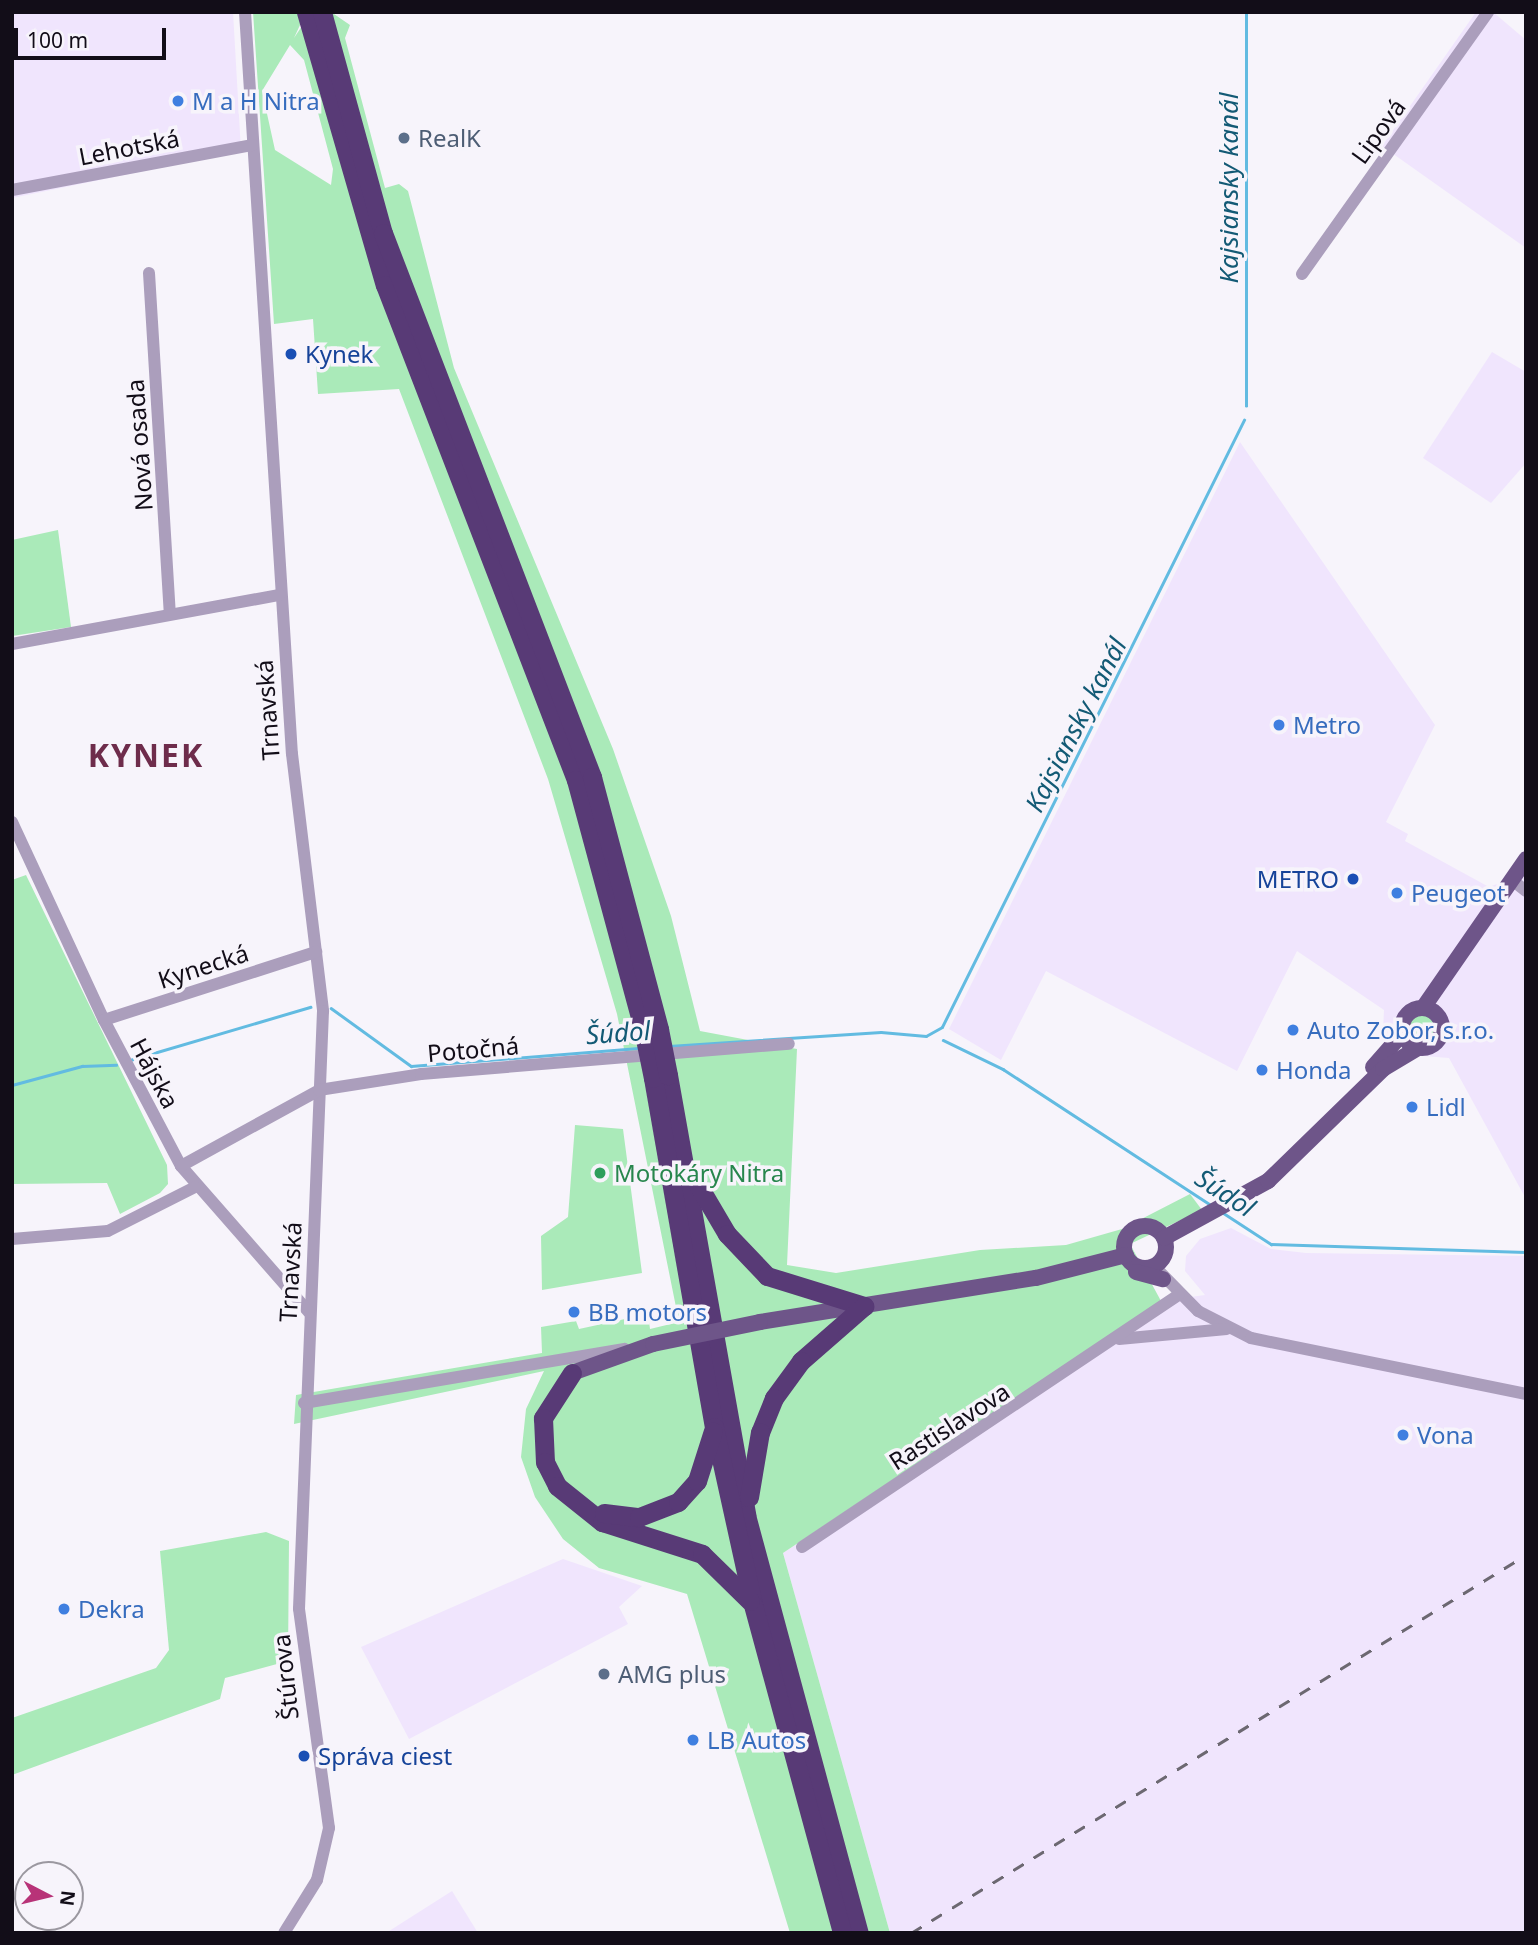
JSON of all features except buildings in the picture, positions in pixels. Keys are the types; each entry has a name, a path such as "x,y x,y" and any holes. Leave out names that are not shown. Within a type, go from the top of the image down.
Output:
{"highway":[{"path":"306,12 385,285 576,780 651,1029"},
{"path":"322,12 401,282 592,777 661,1076 714,1427 752,1605 852,1930"},
{"path":"661,1076 686,1164 746,1515 852,1930"},
{"path":"686,1164 727,1234 754,1265 782,1284 851,1298 864,1307 800,1362 774,1398 756,1448 746,1515"},
{"path":"565,1366 549,1418 551,1458 575,1496 607,1514 639,1517 678,1502 697,1481 714,1427"},
{"path":"565,1366 543,1418 542,1447 558,1486 601,1522 702,1554 752,1605"}],"main road":[{"path":"1164,1238 1211,1216 1268,1181 1342,1115 1383,1069 1441,1035 1430,1011 1447,966 1526,859"},
{"path":"1227,1206 1310,1131 1402,1034 1406,1015 1430,1011"},
{"path":"1402,1034 1418,1048"},
{"path":"1153,1228 1164,1238 1165,1254 1158,1273 1138,1267 1126,1255 1125,1241 1135,1229 1153,1228"},
{"path":"565,1366 627,1348 760,1322 864,1307 1104,1262 1126,1255"},
{"path":"1104,1262 1158,1273"}],"street":[{"name":"Trnavská","path":"245,12 280,595 296,813 323,1011 304,1403"},
{"name":"Lipová","path":"1302,274 1488,12"},
{"name":"Lehotská","path":"12,190 253,145"},
{"name":"Nová osada","path":"149,273 170,614"},
{"path":"12,644 280,595"},
{"name":"Hájska","path":"12,822 104,1020 181,1166 195,1187 309,1311"},
{"path":"1511,878 1526,891"},
{"name":"Kynecká","path":"104,1020 316,952"},
{"name":"Potočná","path":"181,1166 319,1090 421,1074 789,1044"},
{"path":"12,1239 108,1231 195,1187"},
{"path":"1158,1273 1178,1295 1227,1329 1294,1349 1526,1394"},
{"name":"Rastislavova","path":"802,1547 1119,1339 1178,1295"},
{"name":"Rastislavova","path":"1119,1339 1227,1329"},
{"path":"304,1403 565,1366"},
{"name":"Štúrova","path":"284,1933 317,1880 330,1828 299,1609 304,1403"}],"shaded area":[{"path":"12,12 233,12 241,151 12,198"},
{"path":"1476,12 1493,12 1526,40 1526,248 1382,146"},
{"path":"1492,352 1526,372 1526,463 1491,503 1423,458"},
{"path":"1240,442 1435,725 1386,822 1408,834 1405,841 1489,887 1526,873 1526,1199 1449,1058 1411,1055 1383,1031 1384,1010 1297,951 1237,1071 1046,971 1001,1060 949,1029"},
{"path":"1231,1228 1271,1249 1306,1253 1526,1256 1526,1933 890,1933 783,1553 1161,1301 1205,1295 1185,1271 1186,1256 1200,1239"},
{"path":"563,1559 642,1586 619,1607 628,1624 409,1739 361,1647"},
{"path":"452,1891 478,1933 386,1933"}],"green space":[{"path":"253,12 306,12 294,38 302,26 331,12 350,25 345,38 385,188 399,184 408,191 454,368 613,749 671,916 700,1031 797,1049 787,1265 836,1273 980,1250 1066,1245 1122,1229 1190,1194 1202,1210 1130,1244 1161,1301 783,1553 890,1933 790,1933 687,1594 599,1568 563,1539 535,1497 521,1457 526,1409 544,1371 294,1424 296,1395 542,1353 541,1327 576,1321 579,1329 648,1314 650,1329 679,1322 617,1014 548,779 399,389 318,394 313,319 274,324","holes":["290,45 304,60 333,169 331,185 275,150 262,91"]},
{"path":"58,530 71,627 12,636 12,540"},
{"path":"26,875 167,1165 168,1184 160,1193 120,1214 107,1183 12,1184 12,880"},
{"path":"1422,1015 1431,1019 1435,1028 1431,1037 1422,1041 1413,1037 1409,1028 1413,1019"},
{"name":"Motokáry Nitra","path":"575,1125 623,1129 642,1273 542,1290 541,1236 568,1217"},
{"path":"266,1532 289,1541 288,1661 225,1678 220,1699 12,1775 12,1718 156,1668 169,1650 160,1551"}],"waterway":[{"name":"Kajsiansky kanál","path":"1246,12 1246,406"},
{"name":"Kajsiansky kanál","path":"669,1046 881,1032 926,1036 942,1027 1244,420"},
{"name":"Šúdol","path":"130,1060 310,1007"},
{"name":"Šúdol","path":"331,1008 411,1066 638,1048"},
{"name":"Šúdol","path":"943,1040 1003,1069 1211,1205"},
{"name":"Šúdol","path":"12,1085 82,1066 116,1065"},
{"name":"Šúdol","path":"1222,1212 1271,1244 1526,1252"}],"railway":[{"path":"911,1933 1526,1555"}],"place":[{"name":"M a H Nitra","path":"178,101"},
{"name":"RealK","path":"404,138"},
{"name":"Kynek","path":"291,354"},
{"name":"Metro","path":"1279,725"},
{"name":"METRO","path":"1353,879"},
{"name":"Peugeot","path":"1397,893"},
{"name":"Auto Zobor, s.r.o.","path":"1293,1030"},
{"name":"Honda","path":"1262,1070"},
{"name":"Lidl","path":"1412,1107"},
{"name":"Motokáry Nitra","path":"600,1173"},
{"name":"BB motors","path":"574,1312"},
{"name":"Vona","path":"1403,1435"},
{"name":"Dekra","path":"64,1609"},
{"name":"AMG plus","path":"604,1674"},
{"name":"LB Autos","path":"693,1740"},
{"name":"Správa ciest","path":"304,1756"}],"district":[{"name":"KYNEK","path":"146,755"}]}
